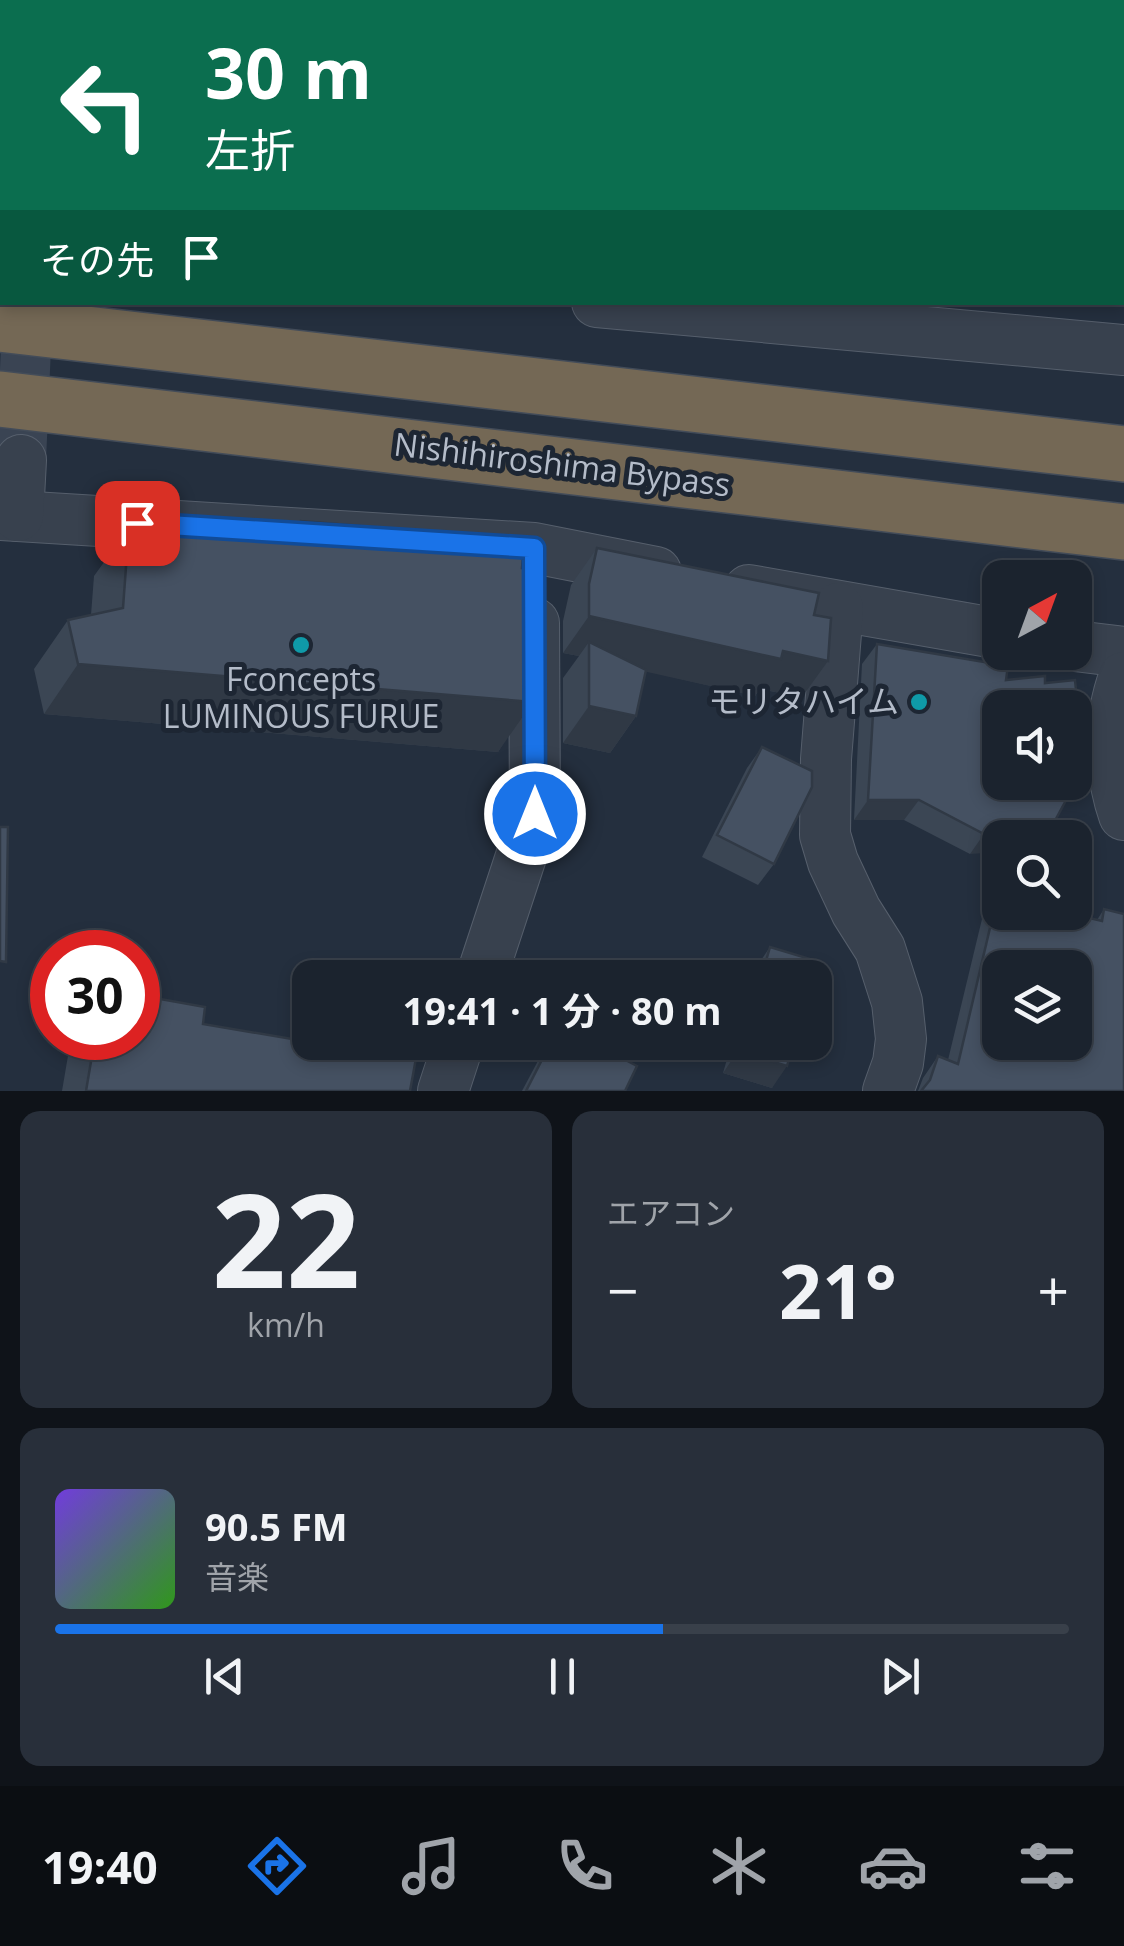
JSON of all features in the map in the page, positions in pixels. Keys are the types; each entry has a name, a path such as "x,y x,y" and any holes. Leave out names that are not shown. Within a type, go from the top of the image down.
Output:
{"highway":[{"path":"0,324 1124,454"},
{"name":"Nishihiroshima Bypass","path":"0,399 1124,532"}],"street":[{"path":"679,306 1124,350"},
{"path":"21,460 9,515 534,548 838,608 982,631"},
{"path":"487,960 535,814 534,548"},
{"path":"838,608 826,759 825,836 856,911 880,948 896,1002 901,1038 898,1064 888,1091"},
{"path":"1092,648 1124,652"},
{"path":"1124,677 1112,753 1114,786 1124,815"},
{"path":"444,1091 454,1060"}],"building":[{"path":"141,511 190,516 189,525 195,528 299,538 301,521 409,530 408,547 523,556 522,568 540,569 541,682 534,680 533,702 78,664 68,620 123,608 129,526 140,521"},
{"path":"597,548 819,593 814,615 831,618 828,661 783,651 781,659 589,616 589,584"},
{"path":"589,642 646,670 636,716 589,706"},
{"path":"877,644 982,662 982,670 1007,670 1006,680 1045,676 1045,683 1075,680 1076,690 982,690 982,800 1066,800 1055,820 982,820 982,833 919,800 868,800"},
{"path":"762,747 812,771 812,787 774,864 717,835"},
{"path":"0,827 8,827 6,962 0,961"},
{"path":"1104,909 1124,914 1124,1091 921,1091 930,1080 938,1056 958,1064 982,962 982,1060 1092,1060 1092,950 985,950 989,930 1092,930 1092,919 1102,921"},
{"path":"770,947 813,960 766,960"},
{"path":"160,999 205,1007 203,1024 292,1039 292,1060 416,1060 410,1091 86,1091 91,1060 160,1060"},
{"path":"542,1060 626,1060 637,1066 625,1091 526,1091"},
{"path":"767,1060 789,1060 787,1066"}],"tunnel":[{"path":"21,460 28,305"}],"place":[{"name":"Fconcepts LUMINOUS FURUE","path":"301,645"},
{"name":"モリタハイム","path":"919,702"}],"route":[{"path":"137,523 534,548 535,814"}]}
